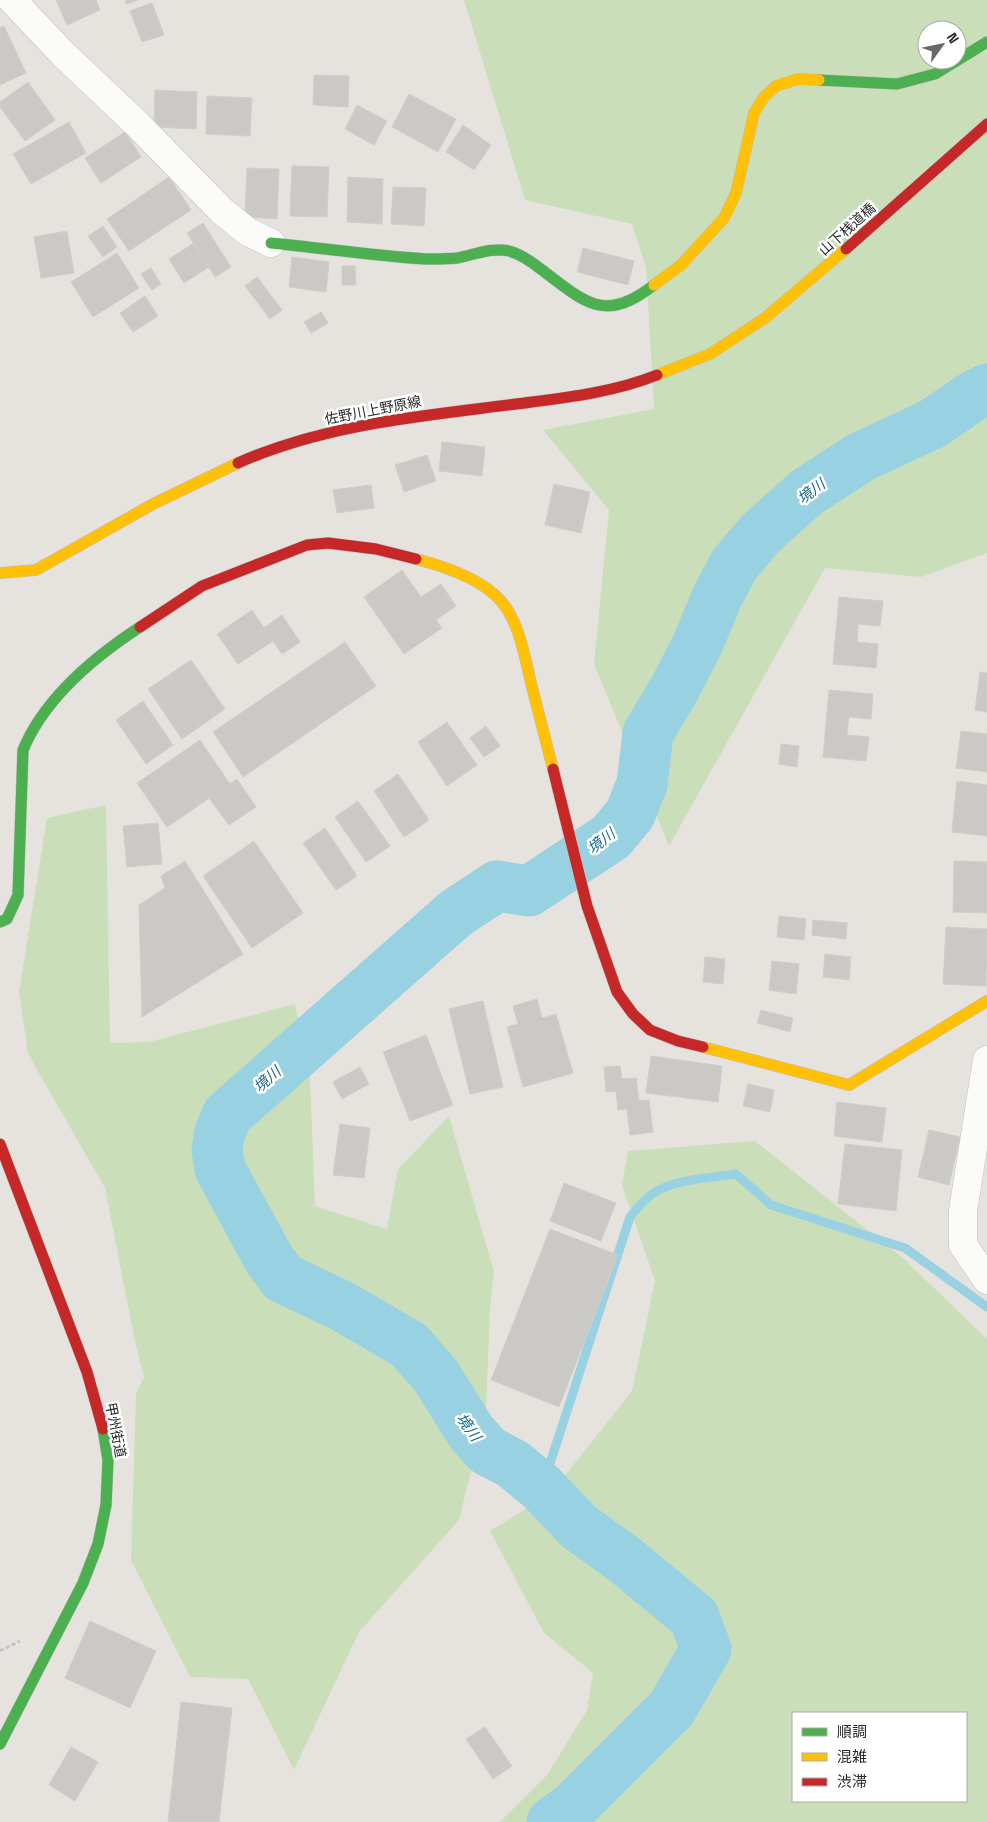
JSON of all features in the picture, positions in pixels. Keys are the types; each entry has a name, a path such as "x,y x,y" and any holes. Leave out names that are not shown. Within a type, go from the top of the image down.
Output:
{"main road":[{"path":"271,243 427,259 456,258 481,251 508,251 527,259 578,297 597,306 614,308 646,292 681,265 724,218 736,193 754,114 764,96 776,86 798,79 897,84 935,74 987,42"},
{"name":"山下桟道橋","path":"765,318 814,278 987,124"},
{"name":"佐野川上野原線","path":"0,573 36,570 202,479 251,457 293,442 375,422 586,395 640,382 710,354 765,318"},
{"path":"0,922 7,918 18,895 23,750 30,733 44,712 73,680 109,647 202,586 307,545 328,543 376,549 437,564 483,585 501,601 512,620 523,650 587,906 617,992 633,1014 650,1030 678,1042 849,1085 987,1001"},
{"name":"甲州街道","path":"0,1144 87,1372 102,1422 108,1460 106,1505 98,1544 83,1583 0,1744"}],"street":[{"path":"12,0 63,54 137,124 222,211 248,232 271,243"},
{"path":"987,1060 963,1211 963,1245 987,1280"}],"green space":[{"path":"464,0 987,0 987,553 921,577 825,568 669,846 594,664 609,510 543,430 654,409 646,268 632,224 525,200"},
{"path":"106,805 110,1043 149,1042 295,1004 310,1077 315,1206 387,1229 398,1169 449,1116 494,1272 490,1308 486,1410 459,1520 359,1632 294,1770 248,1679 190,1677 131,1560 136,1394 144,1377 134,1337 105,1188 28,1054 19,992 47,818"},
{"path":"755,1141 904,1259 987,1339 987,1822 500,1822 547,1775 587,1710 593,1673 544,1633 490,1531 551,1493 632,1391 655,1281 622,1185 628,1151"}],"building":[{"path":"56,0 96,0 100,10 67,25"},
{"path":"125,0 138,0 126,4"},
{"path":"152,3 164,35 142,42 130,11"},
{"path":"4,26 26,73 0,85 0,28"},
{"path":"314,75 349,76 348,107 313,105"},
{"path":"28,82 55,120 25,141 0,107 0,102"},
{"path":"155,90 197,92 196,129 154,127"},
{"path":"409,94 456,119 438,152 392,127"},
{"path":"207,96 252,98 250,136 206,134"},
{"path":"357,105 387,121 374,145 345,129"},
{"path":"69,122 86,153 31,184 13,154"},
{"path":"463,125 491,145 474,170 446,152"},
{"path":"125,132 141,157 101,183 85,158"},
{"path":"292,166 329,167 327,217 290,216"},
{"path":"247,168 279,169 277,219 245,217"},
{"path":"169,177 191,210 129,251 107,219"},
{"path":"348,177 383,179 382,224 347,222"},
{"path":"393,187 426,188 424,226 391,224"},
{"path":"203,223 231,267 215,277 187,233"},
{"path":"103,226 117,247 103,257 88,236"},
{"path":"67,231 74,273 41,278 34,237"},
{"path":"194,243 209,267 184,283 169,259"},
{"path":"583,248 634,261 628,285 577,272"},
{"path":"117,253 139,288 93,317 71,282"},
{"path":"292,257 329,262 326,292 289,287"},
{"path":"342,266 355,266 356,285 342,285"},
{"path":"151,268 161,284 152,290 141,274"},
{"path":"257,277 282,310 270,319 245,286"},
{"path":"145,296 158,316 133,332 120,313"},
{"path":"321,312 328,323 311,333 304,322"},
{"path":"442,442 485,447 482,476 439,471"},
{"path":"427,455 436,481 404,492 395,465"},
{"path":"554,484 590,492 581,533 545,525"},
{"path":"371,485 374,508 337,513 333,490"},
{"path":"402,570 421,597 441,584 456,606 436,620 442,628 404,654 364,597"},
{"path":"839,597 883,601 880,626 858,624 857,642 878,644 876,668 833,664"},
{"path":"252,610 273,641 238,664 217,634"},
{"path":"282,615 300,642 282,654 264,628"},
{"path":"345,642 376,686 243,777 213,732"},
{"path":"191,660 225,709 182,739 148,689"},
{"path":"980,672 987,673 987,712 975,710"},
{"path":"829,690 873,694 871,719 849,717 847,735 869,737 866,761 823,757"},
{"path":"143,701 173,745 146,764 116,720"},
{"path":"447,722 477,765 447,786 418,742"},
{"path":"486,726 500,746 484,757 470,738"},
{"path":"961,731 987,734 987,772 956,768"},
{"path":"200,740 230,784 167,827 137,783"},
{"path":"781,744 799,746 797,767 779,764"},
{"path":"398,774 429,820 404,837 374,791"},
{"path":"237,779 256,807 229,825 209,798"},
{"path":"957,781 987,785 987,836 952,832"},
{"path":"358,801 390,846 366,862 335,817"},
{"path":"158,823 162,864 127,867 123,826"},
{"path":"325,828 357,876 336,890 303,843"},
{"path":"254,841 303,913 252,948 203,876"},
{"path":"185,861 243,954 142,1017 139,905 165,888 161,876"},
{"path":"954,861 987,862 987,913 953,912"},
{"path":"779,916 806,919 804,940 777,937"},
{"path":"813,920 847,923 846,939 812,935"},
{"path":"946,927 987,929 986,986 943,984"},
{"path":"825,954 851,957 849,980 823,977"},
{"path":"705,957 725,959 723,984 703,982"},
{"path":"772,961 799,964 796,994 769,990"},
{"path":"537,999 542,1018 556,1014 573,1073 523,1087 507,1027 518,1024 513,1006"},
{"path":"483,1001 503,1087 470,1094 449,1009"},
{"path":"761,1010 793,1018 790,1032 757,1023"},
{"path":"426,1035 453,1105 410,1121 383,1052"},
{"path":"651,1056 722,1066 718,1102 646,1093"},
{"path":"620,1066 622,1079 636,1078 639,1101 649,1100 653,1132 630,1135 627,1109 618,1110 616,1091 606,1092 604,1067"},
{"path":"360,1067 369,1084 342,1099 333,1082"},
{"path":"748,1084 774,1090 770,1112 743,1106"},
{"path":"837,1102 886,1108 882,1142 834,1136"},
{"path":"340,1124 370,1128 364,1178 333,1175"},
{"path":"929,1130 960,1137 949,1185 918,1177"},
{"path":"845,1144 902,1150 896,1211 838,1204"},
{"path":"564,1183 616,1203 601,1241 550,1221"},
{"path":"550,1229 618,1255 559,1407 491,1380"},
{"path":"90,1621 156,1651 130,1708 65,1678"},
{"path":"181,1702 232,1708 219,1822 168,1822"},
{"path":"485,1727 512,1766 493,1779 466,1739"},
{"path":"71,1747 98,1762 75,1801 49,1785"}],"waterway":[{"name":"境川","path":"552,1822 574,1806 672,1708 706,1649 694,1617 625,1560 578,1526 542,1488 513,1464 488,1451 471,1432 436,1376 409,1345 342,1306 283,1278 269,1259 220,1169 217,1150 219,1135 227,1115 456,913 497,886 529,891 611,837 630,814 642,784 648,733 675,688 734,565 761,533 807,492 861,457 932,424 970,398 987,389"},
{"path":"542,1488 630,1217 648,1197 673,1184 736,1174 771,1205 905,1248 987,1307"}],"traffic: fast":[{"path":"819,80 897,84 935,74 987,42"},
{"path":"271,243 426,259 457,258 496,250 509,251 530,261 583,299 595,304 608,306 621,304 637,297 654,285"},
{"path":"0,922 7,919 18,895 23,750 32,731 44,713 72,680 105,651 140,627"},
{"path":"0,1744 83,1583 98,1544 106,1505 108,1460 103,1429"}],"traffic: slow":[{"path":"654,285 681,265 724,218 736,193 754,113 764,97 776,86 798,79 819,80"},
{"path":"657,375 710,354 765,318 846,249"},
{"path":"0,573 36,570 153,504 238,463"},
{"path":"416,559 462,574 484,586 508,610 521,642 553,769"},
{"path":"703,1047 849,1085 987,1001"}],"traffic: jam":[{"path":"846,249 987,124"},
{"path":"238,463 271,450 339,430 374,423 587,394 623,386 657,375"},
{"path":"140,627 202,586 307,545 328,543 376,549 416,559"},
{"path":"553,769 587,906 617,992 633,1014 650,1030 678,1041 703,1047"},
{"path":"0,1144 87,1372 103,1429"}]}
